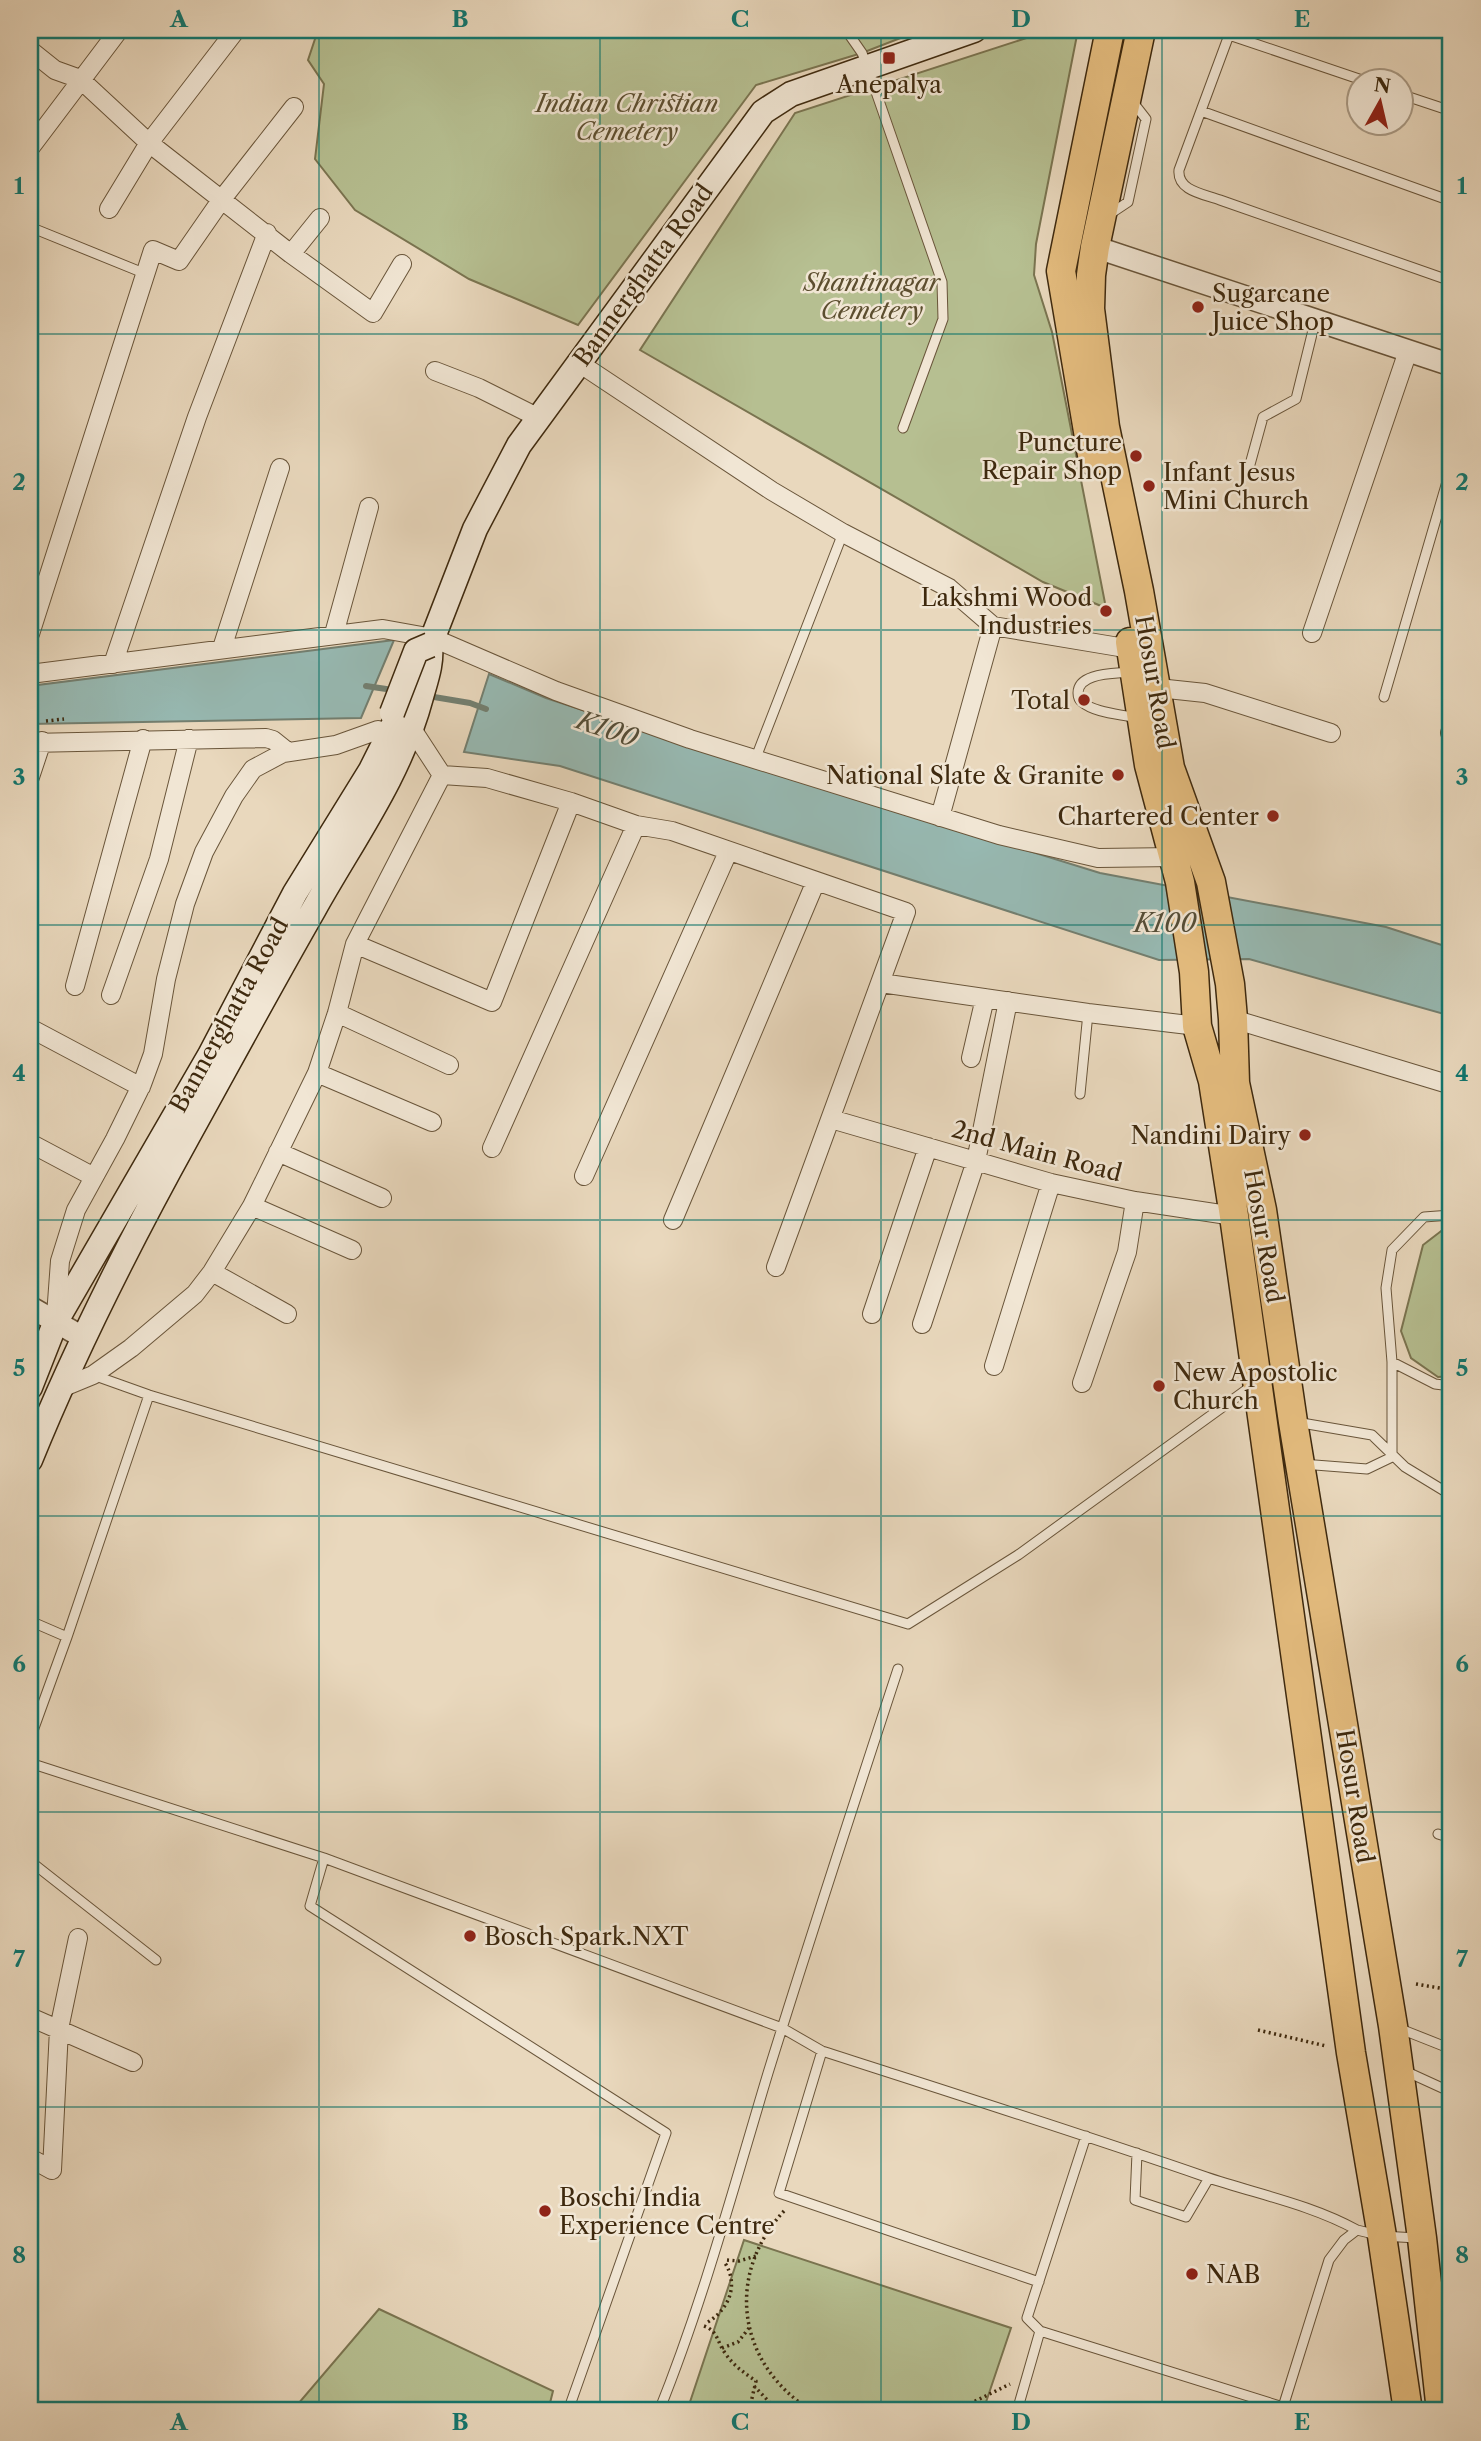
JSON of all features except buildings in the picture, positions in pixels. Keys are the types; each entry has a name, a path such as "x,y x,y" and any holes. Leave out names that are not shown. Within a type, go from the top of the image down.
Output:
{"main road":[{"name":"Bannerghatta Road","path":"30,1387 56,1321 210,1055 295,893 399,722 416,651 431,641 475,529 519,445 763,112 791,94 974,30"},
{"name":"Hosur Road","path":"1110,30 1061,271 1086,428 1133,660 1149,765 1175,857 1194,972 1197,1026 1213,1081 1258,1382 1351,2053 1370,2233 1408,2411"},
{"name":"Hosur Road","path":"1140,30 1098,233 1091,275 1090,309 1105,427 1158,688 1170,768 1211,882 1230,984 1236,1083 1262,1210 1293,1422 1393,2026 1438,2358 1441,2411"},
{"path":"30,1460 59,1389 118,1268 187,1137 314,907 377,805 398,763 399,722"}],"street":[{"path":"30,148 119,30"},
{"path":"109,209 149,143 236,30"},
{"path":"30,50 55,70 80,79 149,143 291,254 373,313 401,264"},
{"path":"30,634 153,250 179,261 222,199 294,107"},
{"path":"291,254 320,218"},
{"path":"113,664 197,417 267,233"},
{"path":"1098,233 1316,320 1451,365"},
{"path":"1312,633 1408,351"},
{"path":"579,363 772,491 843,533 949,588 993,626 1133,660"},
{"path":"435,371 479,388 539,418"},
{"path":"222,648 281,468"},
{"path":"334,634 369,507"},
{"path":"940,817 993,626"},
{"path":"30,674 383,629 431,641 556,691 755,760 999,835 1098,858 1175,857"},
{"path":"1158,688 1205,693 1331,733"},
{"path":"56,1321 60,1261 76,1210 141,1087 153,1054 166,979 185,904 204,852 234,796 253,769 288,752 336,745 399,722 442,775 487,778 571,802 636,825 672,831 906,912 776,1267"},
{"path":"30,777 36,742 266,738 288,752"},
{"path":"75,986 143,739"},
{"path":"111,995 159,859 189,739"},
{"path":"59,1389 93,1375 131,1348 195,1294 212,1272 252,1206 317,1073 337,1013 355,944 442,775"},
{"path":"355,944 492,1002 571,802"},
{"path":"492,1148 636,825"},
{"path":"584,1176 728,852"},
{"path":"673,1220 816,881"},
{"path":"881,983 1197,1026"},
{"path":"971,1058 985,998"},
{"path":"922,1324 976,1161 1008,1001"},
{"path":"337,1013 449,1065"},
{"path":"1233,1019 1451,1085"},
{"path":"30,1028 141,1087"},
{"path":"317,1073 432,1122"},
{"name":"2nd Main Road","path":"831,1119 1051,1183 1135,1201 1234,1216"},
{"path":"30,1143 94,1177"},
{"path":"872,1314 928,1147"},
{"path":"278,1152 382,1198"},
{"path":"994,1366 1051,1183"},
{"path":"1082,1383 1127,1251 1135,1201"},
{"path":"252,1206 352,1250"},
{"path":"212,1272 287,1314"},
{"path":"30,1307 84,1338"},
{"path":"30,2158 52,2170 59,2029 78,1938"},
{"path":"30,2017 133,2062"}],"lane":[{"path":"846,30 862,53 867,66 942,282 943,319 904,428"},
{"path":"1344,74 1229,34 1179,170 1179,180 1183,186 1451,281"},
{"path":"1414,98 1451,111"},
{"path":"1201,111 1451,201"},
{"path":"30,227 146,274"},
{"path":"1249,468 1263,418 1296,399 1316,320"},
{"path":"1384,697 1451,468"},
{"path":"755,760 843,533"},
{"path":"1133,660 1085,680 1079,685 1078,696 1080,701 1094,708 1141,719"},
{"path":"1080,1094 1088,1013"},
{"path":"1392,1457 1392,1362 1386,1288 1392,1251 1424,1217 1451,1215"},
{"path":"1392,1362 1435,1384 1451,1386"},
{"path":"93,1375 149,1395 908,1624 1018,1555 1258,1382"},
{"path":"30,1739 149,1395"},
{"path":"1293,1422 1372,1435 1392,1457 1412,1472 1451,1494"},
{"path":"1300,1464 1367,1469 1392,1457"},
{"path":"30,1621 67,1637"},
{"path":"659,2411 710,2264 782,2028 898,1669"},
{"path":"30,1763 324,1858 782,2028 822,2051 1334,2217 1370,2233 1422,2238"},
{"path":"1438,1834 1451,1839"},
{"path":"324,1858 310,1906 666,2133 568,2411"},
{"path":"30,1861 156,1960"},
{"path":"1393,2026 1451,2049"},
{"path":"822,2051 779,2193 1039,2282"},
{"path":"1399,2068 1451,2092"},
{"path":"1086,2136 1027,2318 1040,2331 1282,2409 1329,2260 1344,2240 1370,2233"},
{"path":"1137,2152 1135,2200 1185,2217 1209,2178"},
{"path":"1017,2411 1040,2331"}],"path":[{"path":"1416,1984 1451,1990"},
{"path":"1258,2030 1351,2053"},
{"path":"795,2199 766,2234 756,2256 745,2300 750,2328 759,2354 769,2371 781,2386 812,2411"},
{"path":"749,2411 755,2381 731,2360 715,2332 700,2325 718,2315 729,2299 731,2278 722,2259 739,2261 756,2256"},
{"path":"722,2348 738,2342 750,2328"},
{"path":"955,2411 1027,2375"},
{"path":"754,2386 778,2411"},
{"path":"797,2411 802,2404"}],"green space":[{"name":"Indian Christian Cemetery","path":"318,30 921,30 862,53 756,85 578,325 469,279 355,210 315,159 324,84 308,60"},
{"name":"Shantinagar Cemetery","path":"1051,30 1078,30 1036,244 1034,275 1052,332 1106,608 1043,582 640,350 795,113"},
{"path":"1449,1225 1451,1376 1438,1377 1411,1358 1401,1331 1423,1245"},
{"path":"744,2240 1011,2328 983,2411 687,2411"},
{"path":"379,2309 553,2391 548,2411 292,2411"}],"water":[{"path":"394,640 361,718 30,724 30,686"},
{"name":"K100","path":"489,674 546,698 744,763 1100,873 1386,927 1451,948 1451,1016 1249,959 1159,960 560,766 464,752"}],"waterway":[{"name":"K100","path":"366,686 393,690"},
{"name":"K100","path":"428,696 470,703 486,709"}],"place":[{"name":"Anepalya","path":"889,58"},
{"name":"Sugarcane Juice Shop","path":"1198,307"},
{"name":"Puncture Repair Shop","path":"1136,456"},
{"name":"Infant Jesus Mini Church","path":"1149,486"},
{"name":"Lakshmi Wood Industries","path":"1106,611"},
{"name":"Total","path":"1084,700"},
{"name":"National Slate & Granite","path":"1118,775"},
{"name":"Chartered Center","path":"1273,816"},
{"name":"Nandini Dairy","path":"1305,1135"},
{"name":"New Apostolic Church","path":"1159,1386"},
{"name":"Bosch Spark.NXT","path":"470,1936"},
{"name":"Boschi India Experience Centre","path":"545,2211"},
{"name":"NAB","path":"1192,2274"}]}
